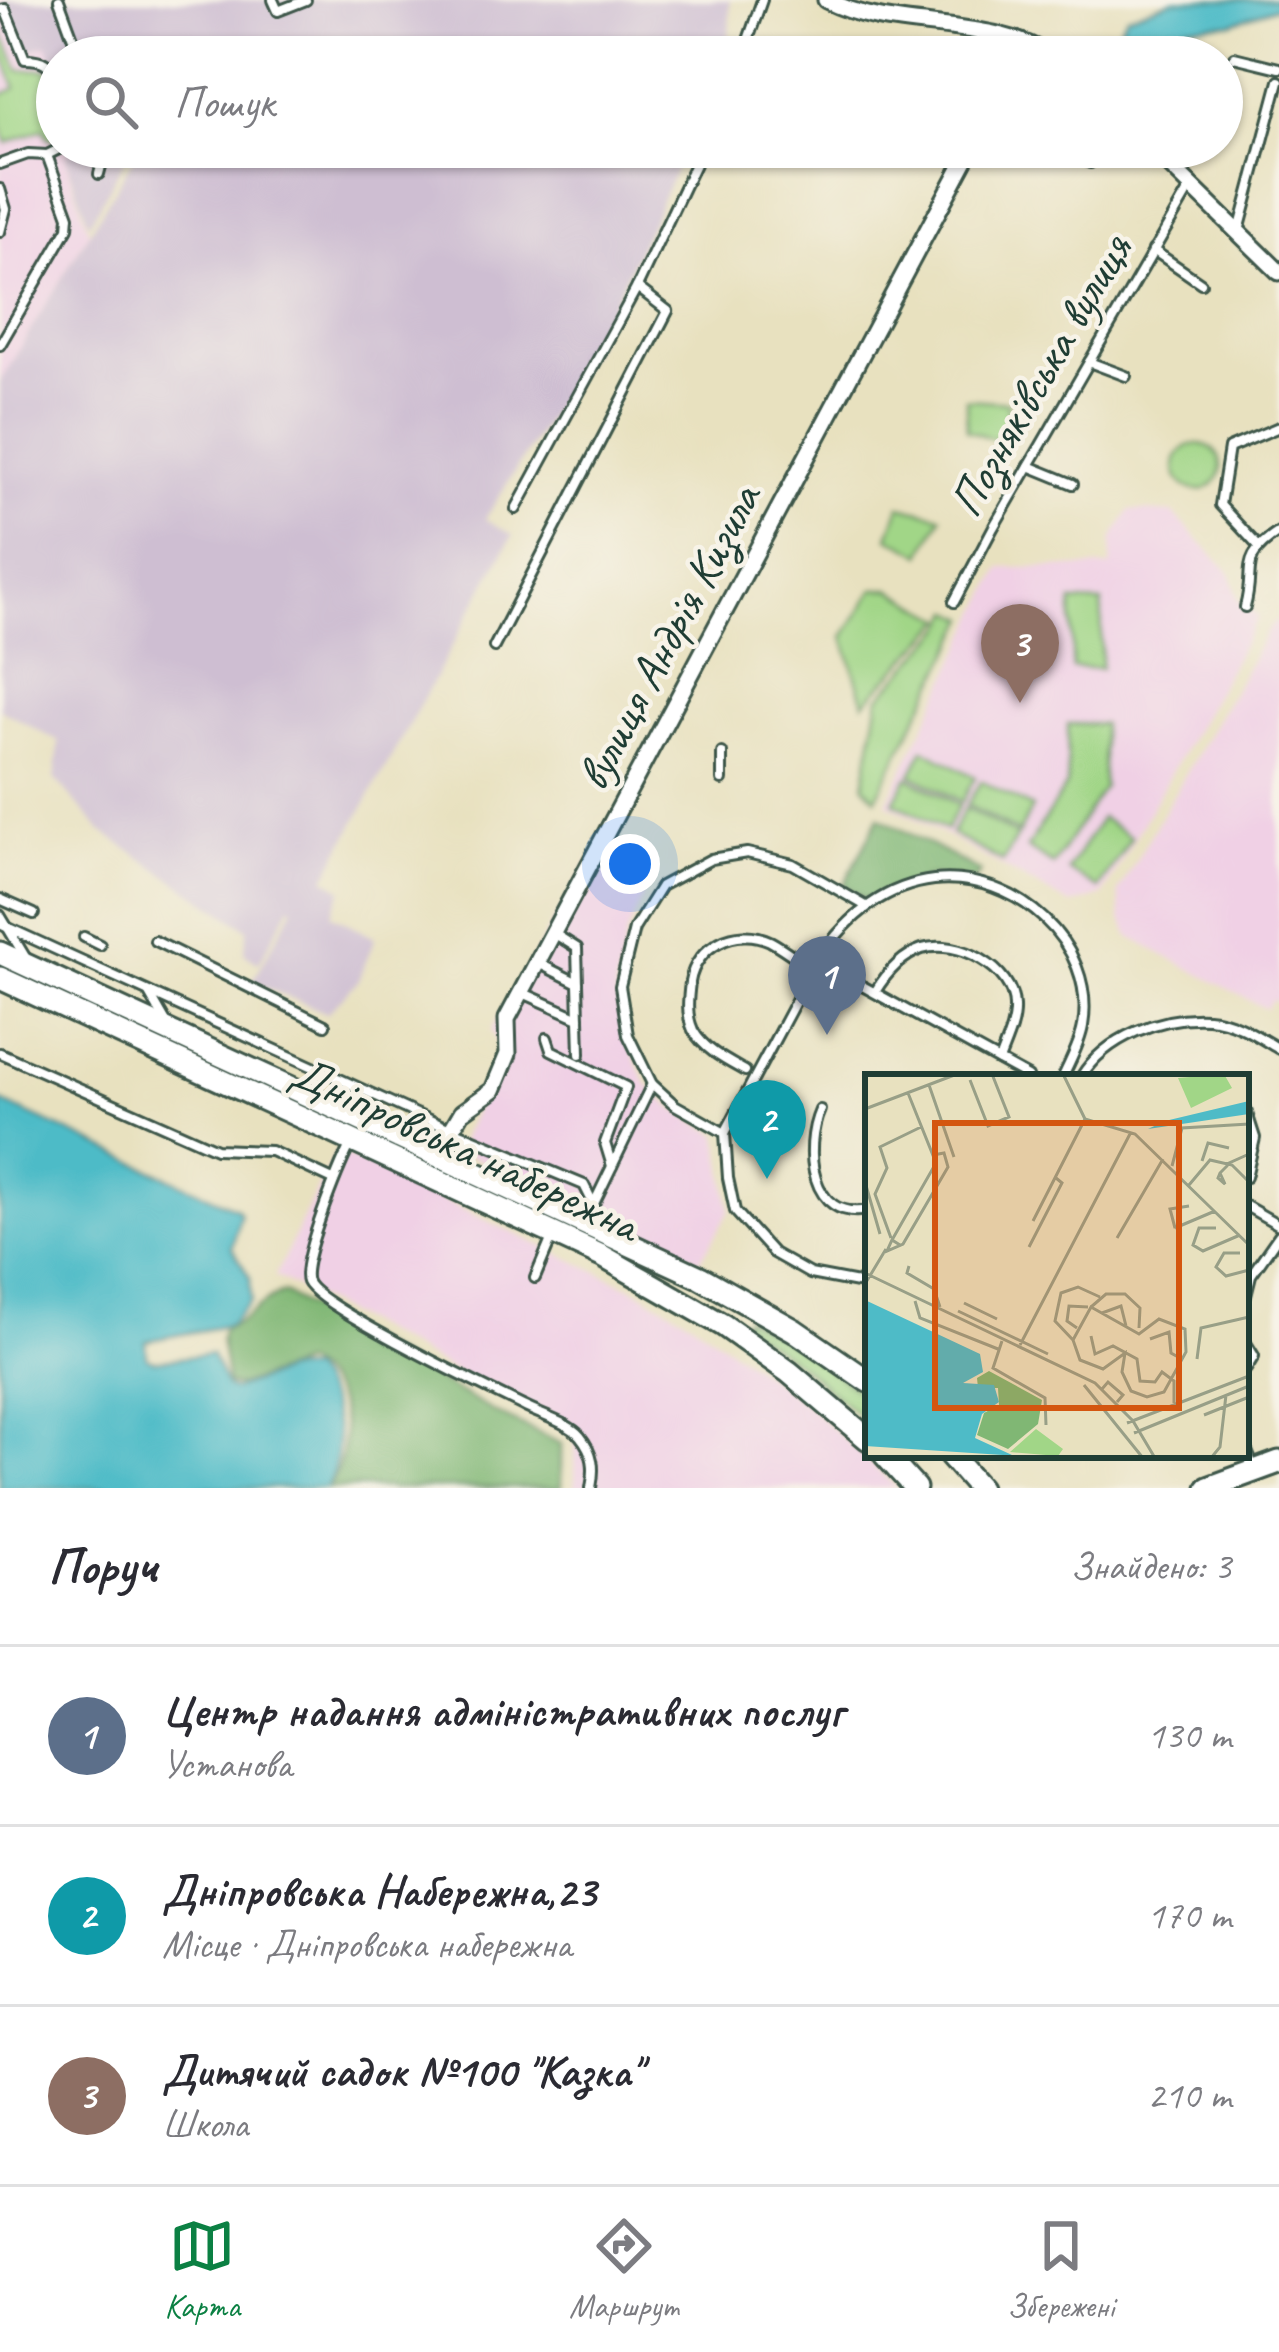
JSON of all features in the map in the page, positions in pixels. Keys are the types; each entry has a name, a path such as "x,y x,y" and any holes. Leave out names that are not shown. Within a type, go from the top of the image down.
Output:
{"main road":[{"name":"Дніпровська набережна","path":"0,953 445,1158 589,1213 727,1291 865,1379"},
{"name":"Дніпровська набережна","path":"0,978 632,1272 724,1325 865,1436"},
{"path":"888,1458 915,1488"},
{"path":"954,1458 979,1488"},
{"path":"1208,1488 1279,1462"}],"street":[{"path":"826,0 879,16 1008,36"},
{"name":"вулиця Андрія Кизила","path":"452,1129 462,1112 493,1090 508,1054 507,1019 961,168"},
{"path":"1174,168 1279,272"},
{"path":"445,1158 452,1129"}],"lane":[{"path":"59,0 72,36"},
{"path":"274,0 278,11 306,0"},
{"path":"749,36 762,0"},
{"path":"0,10 5,9 25,58 36,59"},
{"path":"1243,59 1279,68"},
{"path":"1239,232 1279,81"},
{"path":"0,164 36,154"},
{"path":"0,345 68,228 70,216 52,168"},
{"path":"99,174 101,168"},
{"path":"516,508 637,286 693,168"},
{"name":"Позняківська вулиця","path":"954,602 1192,185"},
{"path":"0,232 6,209 1,192"},
{"path":"1154,250 1201,284"},
{"path":"494,647 668,311 637,286"},
{"path":"1089,362 1126,376"},
{"path":"1258,546 1220,505 1229,448 1279,428"},
{"path":"1029,466 1073,484"},
{"path":"1245,607 1246,567 1258,546 1279,532"},
{"path":"722,753 722,780"},
{"path":"725,1133 675,1105 652,1084 628,1035 620,986 634,929 661,886 711,859 747,853 793,864 866,906"},
{"path":"865,1284 810,1274 773,1253 736,1211 728,1178 725,1133 836,932 866,906 932,880 964,881 1032,907 1060,933 1084,994 1083,1024 1064,1074"},
{"path":"0,899 34,914"},
{"path":"2,922 32,968"},
{"path":"2,922 149,993 584,1185 589,1213"},
{"path":"554,934 578,948 580,1054"},
{"path":"745,1071 717,1056 693,1030 687,1003 700,954 739,935 767,939 802,962"},
{"path":"84,937 100,945"},
{"path":"155,941 325,1024"},
{"path":"875,992 888,972 923,949 946,947 974,956 996,970 1010,987 1015,1004 999,1061"},
{"path":"817,962 1023,1074"},
{"path":"538,963 578,982"},
{"path":"521,992 579,1018"},
{"path":"149,993 172,1032"},
{"path":"1085,1074 1111,1044 1173,1021 1209,1018 1239,1026 1279,1049"},
{"path":"547,1038 551,1050 626,1087 605,1142 612,1166"},
{"path":"0,1053 216,1149 271,1150 333,1180"},
{"path":"291,1087 302,1060"},
{"path":"589,1213 652,1084"},
{"path":"820,1110 809,1147 817,1182 827,1199 840,1208 865,1210"},
{"path":"1249,1119 1255,1138 1249,1165"},
{"path":"352,1140 308,1254 305,1280 333,1305 579,1434 596,1464 591,1488"},
{"path":"1249,1208 1279,1225"},
{"path":"535,1278 554,1233"},
{"path":"1249,1283 1279,1235"},
{"path":"1249,1456 1255,1471"}],"shaded area":[{"path":"0,0 4,0 26,52 36,48 36,168 69,168 89,232 0,382"},
{"path":"4,0 730,0 729,36 36,36 36,48 25,52"},
{"path":"70,168 120,168 89,224"},
{"path":"127,168 676,168 591,350 485,519 513,535 325,878 343,889 331,914 375,937 359,980 327,1013 252,982 294,907 290,906 259,963 244,953 248,929 101,831 55,779 59,742 0,709 0,382"},
{"path":"1130,510 1173,513 1230,572 1238,599 1258,617 1102,896 1071,905 887,803 1001,568 1111,567 1112,540"},
{"path":"1279,619 1279,1001 1271,1001 1266,1009 1130,937 1121,919 1118,892 1269,628"},
{"path":"590,859 643,896 627,933 615,988 624,1036 647,1084 673,1108 719,1135 730,1210 700,1261 466,1154 462,1147 461,1139 501,1053 491,1030"},
{"path":"336,1151 633,1288 693,1322 805,1403 897,1488 575,1488 575,1436 275,1276"}],"green space":[{"path":"0,28 19,70 36,69 36,132 7,143 0,124 0,96 16,88 0,47"},
{"path":"966,399 1008,402 1006,433 993,439 967,430"},
{"path":"1198,444 1215,450 1221,467 1215,484 1198,490 1181,484 1175,467 1181,450"},
{"path":"900,506 942,516 922,554 889,537"},
{"path":"874,589 890,589 945,619 864,703 844,637"},
{"path":"1072,602 1102,603 1101,668 1072,668"},
{"path":"953,611 968,618 876,798 864,785 879,698 945,627"},
{"path":"1068,724 1102,724 1103,788 1053,865 1027,848 1067,784"},
{"path":"924,749 975,777 962,802 911,774"},
{"path":"908,777 959,805 946,830 894,802"},
{"path":"981,781 1032,808 1019,833 967,805"},
{"path":"965,808 1017,836 1003,862 951,834"},
{"path":"879,817 980,872 975,880 933,876 866,900 844,885"},
{"path":"1101,818 1131,837 1098,889 1068,870"},
{"path":"284,1293 492,1411 561,1444 561,1488 328,1488 341,1455 342,1419 330,1387 318,1374 303,1364 239,1386 227,1384 220,1338 223,1329"},
{"path":"745,1317 865,1396 865,1420 802,1367 743,1324"}],"water":[{"path":"1174,0 1279,0 1279,6 1233,23 1188,26 1158,36 1119,36 1127,16"},
{"path":"0,1101 236,1208 240,1214 232,1248 250,1278 251,1301 229,1325 146,1341 147,1358 211,1354 226,1387 233,1390 285,1371 309,1370 326,1396 336,1426 336,1458 326,1488 0,1488"}],"place":[{"name":"Дитячий садок №100 \"Казка\"","path":"1020,703"},
{"name":"Центр надання адміністративних послуг","path":"827,1035"},
{"name":"Дніпровська Набережна,23","path":"767,1179"}]}
